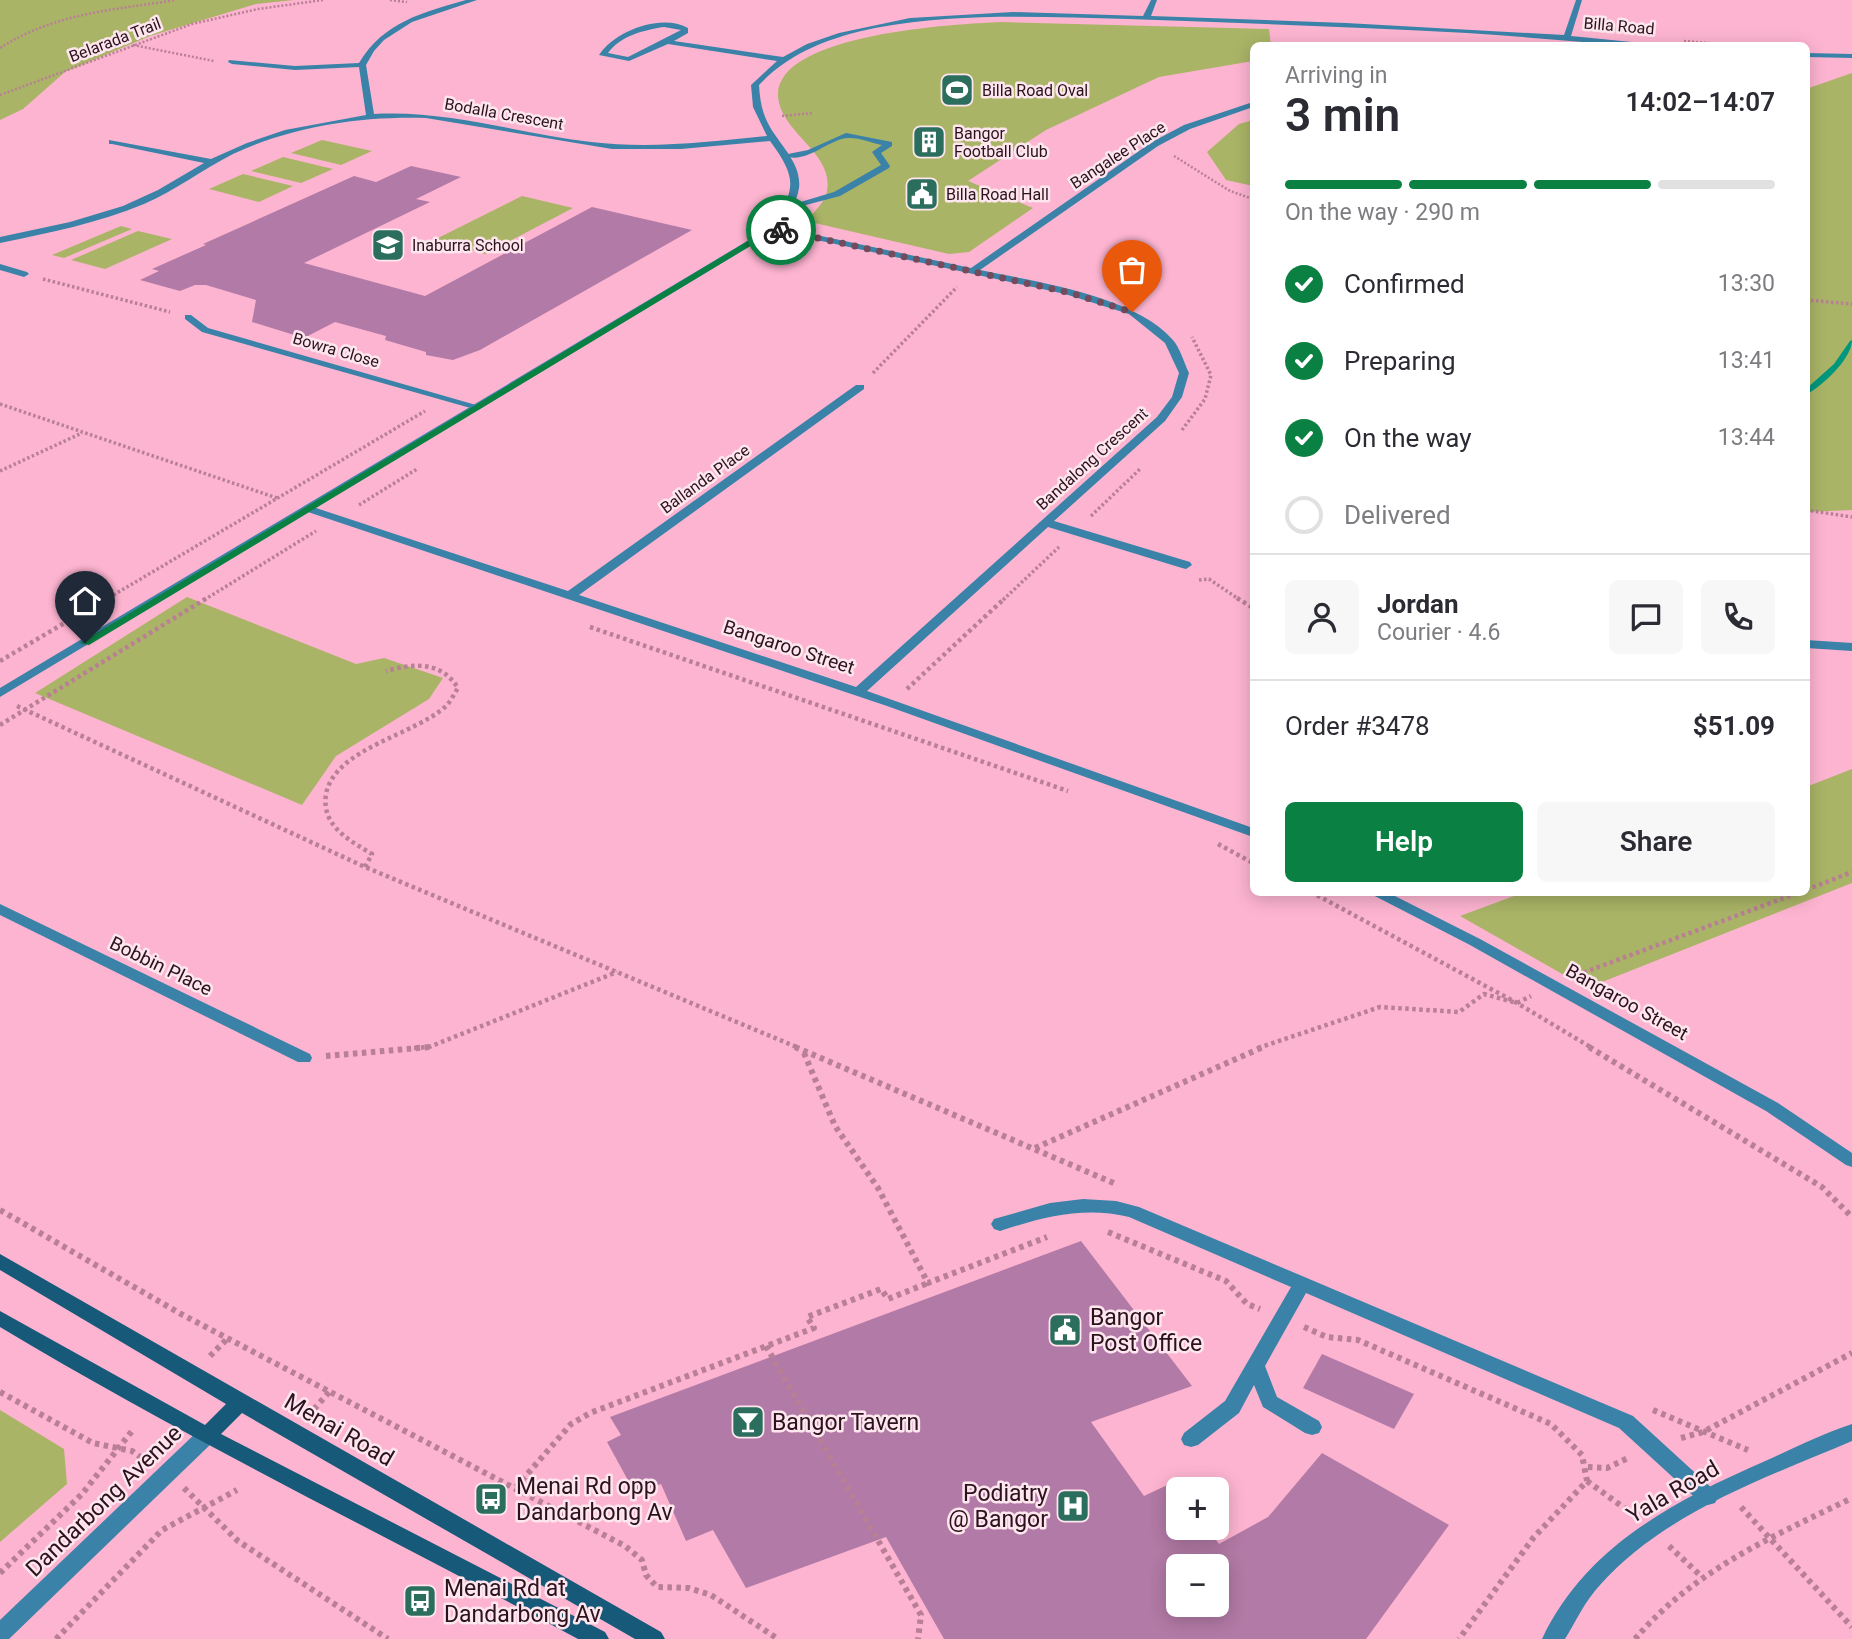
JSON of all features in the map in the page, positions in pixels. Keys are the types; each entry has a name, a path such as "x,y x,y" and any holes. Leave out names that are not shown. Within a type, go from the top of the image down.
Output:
{"main road":[{"name":"Menai Road","path":"0,1261 654,1639"},
{"path":"0,1318 75,1364 206,1437 598,1639"},
{"name":"Dandarbong Avenue","path":"206,1437 241,1402"}],"street":[{"path":"370,117 362,65 377,40 394,28 474,0"},
{"path":"1146,18 1154,0"},
{"name":"Billa Road","path":"1567,37 1579,0"},
{"name":"Billa Road","path":"790,208 794,199 794,178 787,155 756,107 755,85 793,51 839,35 877,26 947,17 989,15 1146,18 1372,23 1624,42"},
{"path":"667,42 685,31 684,28 671,24 651,26 609,46 603,55 629,59 667,42 782,59"},
{"path":"1810,55 1852,56"},
{"path":"232,62 288,68 362,65"},
{"name":"Bangalee Place","path":"972,271 1155,144 1186,127 1250,105"},
{"name":"Bodalla Crescent","path":"0,240 108,214 150,198 255,141 283,132 370,117 454,117 588,144 617,146 708,144 774,138"},
{"path":"0,693 774,228 790,208 837,194 886,166 876,152 889,144 846,135 810,152 787,155"},
{"path":"113,142 212,162"},
{"name":"Bandalong Crescent","path":"774,228 1067,292 1132,312 1169,341 1184,373 1177,397 1161,419 858,692"},
{"path":"0,267 24,274"},
{"name":"Bowra Close","path":"188,317 205,330 478,407"},
{"name":"Ballanda Place","path":"569,596 860,387"},
{"name":"Bangaroo Street","path":"309,509 892,703 1250,832"},
{"path":"1045,522 1185,565"},
{"path":"1810,644 1852,647"},
{"name":"Bangaroo Street","path":"1382,896 1552,985 1772,1107 1852,1161"},
{"name":"Bobbin Place","path":"0,909 304,1058"},
{"path":"1000,1224 1074,1205 1114,1206 1626,1422 1717,1493"},
{"path":"1191,1439 1232,1407 1302,1284"},
{"path":"1256,1367 1270,1402 1312,1427"},
{"name":"Yala Road","path":"1553,1639 1594,1577 1625,1548 1717,1493 1852,1432"},
{"name":"Dandarbong Avenue","path":"0,1634 206,1437"}],"path":[{"path":"0,48 36,26 105,7 146,6 176,0"},
{"name":"Belarada Trail","path":"0,95 132,45 238,13 323,0"},
{"path":"132,45 207,61 232,62"},
{"path":"1155,144 1230,191 1250,198"},
{"path":"860,387 972,271"},
{"path":"24,274 188,317"},
{"path":"1810,300 1852,304"},
{"path":"1178,433 1205,399 1211,375 1196,339 1186,332"},
{"path":"0,661 447,398"},
{"path":"0,404 278,498"},
{"path":"0,471 83,432"},
{"path":"0,725 420,467"},
{"path":"892,703 1141,469"},
{"path":"1810,511 1852,517"},
{"path":"314,532 327,537"},
{"path":"1209,579 1250,606"},
{"path":"589,627 1070,792"},
{"path":"365,867 372,854 342,837 327,819 325,794 337,772 365,751 428,719 448,705 458,688 451,674 433,666 409,664 386,671"},
{"path":"12,704 365,867 1125,1188"},
{"path":"1214,843 1250,861"},
{"path":"1810,888 1852,872"},
{"path":"1318,896 1517,1003 1822,1187 1852,1217"},
{"path":"1035,1148 1247,1052 1380,1007 1459,1012 1484,994 1517,1003 1552,985 1789,896"},
{"path":"304,1058 429,1046 618,972"},
{"path":"803,1052 816,1072 831,1119 876,1185 895,1219 911,1257 928,1283"},
{"path":"0,1210 228,1338 625,1546 642,1560 643,1573 656,1586 673,1591 688,1588 707,1594 778,1639"},
{"path":"1093,1231 1107,1232 1226,1281 1247,1304 1327,1337 1358,1340 1551,1424 1570,1438 1588,1468 1587,1481 1550,1515 1520,1551 1459,1639"},
{"path":"516,1487 571,1424 590,1413 814,1328 807,1317 881,1289 888,1299 1060,1234"},
{"path":"210,1356 228,1338"},
{"path":"766,1346 921,1615 918,1639"},
{"path":"1588,1468 1607,1468 1655,1446 1703,1432 1852,1353"},
{"path":"0,1391 93,1443 132,1451 204,1506 238,1541 388,1639"},
{"path":"314,1409 331,1391"},
{"path":"1639,1405 1780,1463"},
{"path":"0,1573 67,1512 99,1476 115,1447 132,1431"},
{"path":"56,1639 162,1530 237,1490"},
{"path":"1717,1493 1770,1539 1852,1627"},
{"path":"1635,1639 1655,1612 1701,1576 1852,1498"}],"green space":[{"path":"0,0 294,0 256,4 150,36 65,72 23,109 0,120"},
{"path":"1001,22 1269,29 1271,42 1250,42 1250,62 1159,77 1046,130 968,181 1033,208 969,252 949,254 806,221 825,198 827,181 817,156 788,122 781,109 778,96 785,75 806,58 836,45 873,36"},
{"path":"1852,73 1852,510 1810,512 1810,88"},
{"path":"1250,121 1250,185 1226,180 1207,152 1239,124"},
{"path":"322,140 372,151 341,165 291,153"},
{"path":"283,157 333,169 301,183 251,171"},
{"path":"243,174 293,186 259,202 209,189"},
{"path":"522,196 573,208 485,254 434,240"},
{"path":"121,226 132,229 64,258 52,255"},
{"path":"138,231 172,239 105,269 71,260"},
{"path":"187,597 356,664 384,658 443,678 429,699 336,756 302,805 35,693"},
{"path":"1852,769 1852,883 1587,988 1460,916 1514,896 1810,896 1810,785"},
{"path":"0,1410 64,1449 67,1484 0,1542"}],"building":[{"path":"411,166 461,177 416,199 430,202 304,263 425,296 592,207 692,230 480,350 453,360 426,355 426,352 385,340 386,336 335,322 304,338 252,322 256,300 206,285 195,285 180,291 140,280 159,271 152,269 206,245 203,244 354,176 376,182"},
{"path":"1081,1241 1192,1386 1091,1422 1144,1496 1166,1486 1166,1540 1216,1540 1219,1544 1229,1540 1268,1517 1322,1453 1449,1525 1366,1639 944,1639 886,1537 746,1588 713,1530 686,1541 661,1484 635,1493 607,1442 621,1435 610,1417"},
{"path":"1322,1354 1414,1394 1394,1429 1303,1388"}],"waterway":[{"path":"1810,389 1837,365 1852,342"}],"way so far":[{"path":"781,230 1067,292 1132,312"}],"place":[{"name":"Billa Road Oval","path":"957,90"},
{"name":"Bangor Football Club","path":"929,142"},
{"name":"Billa Road Hall","path":"922,194"},
{"name":"Inaburra School","path":"388,245"},
{"name":"Bangor Post Office","path":"1065,1330"},
{"name":"Bangor Tavern","path":"748,1422"},
{"name":"Menai Rd opp Dandarbong Av","path":"491,1499"},
{"name":"Podiatry @ Bangor","path":"1073,1506"},
{"name":"Menai Rd at Dandarbong Av","path":"420,1601"}],"route":[{"path":"85,643 774,228 781,230"}]}
